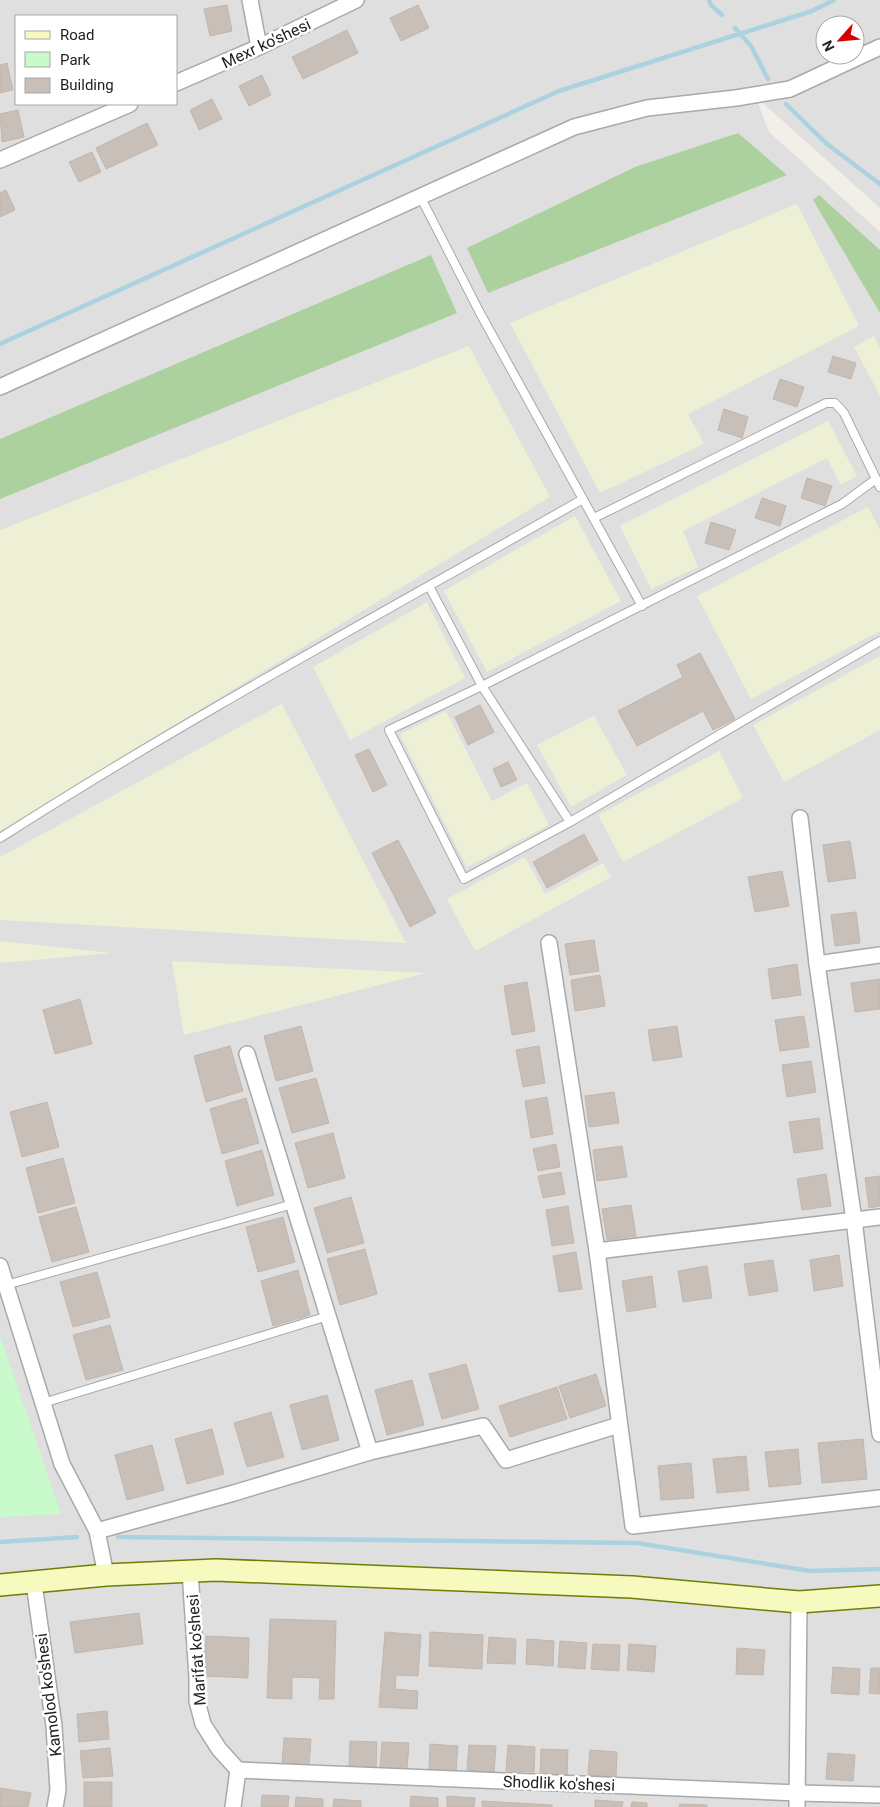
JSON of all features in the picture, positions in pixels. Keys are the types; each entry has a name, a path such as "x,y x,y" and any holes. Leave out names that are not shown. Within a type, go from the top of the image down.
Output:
{"street":[{"path":"250,0 259,47"},
{"name":"Mexr ko'shesi","path":"178,82 259,47 356,0"},
{"path":"0,387 574,127 647,108 736,98 790,89 880,47"},
{"path":"0,160 128,105"},
{"path":"800,818 817,964 854,1220 880,1434"},
{"path":"549,943 597,1251 633,1526 880,1498"},
{"path":"817,964 880,955"},
{"path":"247,1054 370,1452"},
{"path":"597,1251 880,1217"},
{"path":"0,1266 62,1464 98,1531 106,1575"},
{"path":"98,1531 370,1452 483,1426 506,1460 619,1425"},
{"path":"0,1585 106,1575 216,1570 632,1587 799,1602 880,1596"},
{"name":"Marifat ko'shesi","path":"190,1571 197,1677 196,1701 203,1724 219,1750 238,1770"},
{"name":"Kamolod ko'shesi","path":"34,1583 54,1726 58,1790 55,1807"},
{"path":"797,1800 799,1602"},
{"path":"233,1807 238,1770"},
{"name":"Shodlik ko'shesi","path":"238,1770 797,1800 880,1794"}],"lane":[{"path":"420,196 480,313 642,606"},
{"path":"594,518 826,403 835,403 844,413 880,487"},
{"path":"876,479 842,504 482,686 389,730 464,879 570,822 880,641"},
{"path":"0,838 78,788 583,499"},
{"path":"429,586 482,686 570,822"},
{"path":"6,1285 293,1204"},
{"path":"43,1403 328,1316"}],"shaded area":[{"path":"0,0 880,0 880,208 756,97 769,132 880,232 880,1807 0,1807"}],"green space":[{"path":"738,133 787,175 488,293 467,248 635,167"},
{"path":"819,195 880,250 880,313 813,200"},
{"path":"797,204 859,326 688,414 704,444 600,493 510,323"},
{"path":"431,255 457,313 0,499 0,439"},
{"path":"874,336 880,348 880,396 854,347"},
{"path":"469,346 550,497 0,831 0,530"},
{"path":"828,421 857,476 841,485 827,458 683,531 698,567 651,589 620,526"},
{"path":"868,507 880,530 880,631 751,699 697,596"},
{"path":"575,516 621,601 487,672 444,591"},
{"path":"427,602 465,678 350,740 313,667"},
{"path":"880,656 880,730 784,782 753,725"},
{"path":"282,704 406,943 0,920 0,857"},
{"path":"446,711 492,801 527,783 549,825 467,867 400,734"},
{"path":"594,716 627,775 571,807 537,745"},
{"path":"719,751 743,798 623,862 598,815"},
{"path":"525,857 545,894 603,863 611,877 475,951 447,899"},
{"path":"0,941 112,953 0,963"},
{"path":"172,961 426,973 184,1035"},
{"path":"0,1336 61,1514 0,1517"}],"building":[{"path":"227,5 232,31 210,36 204,9"},
{"path":"418,5 429,28 401,41 390,18"},
{"path":"347,30 358,53 303,79 292,57"},
{"path":"7,63 13,90 0,93 0,65"},
{"path":"262,75 271,95 249,106 239,86"},
{"path":"212,99 222,119 199,130 190,110"},
{"path":"18,110 24,137 2,142 0,114"},
{"path":"147,123 158,145 106,169 96,148"},
{"path":"92,152 101,172 79,182 69,162"},
{"path":"6,190 15,210 0,217 0,193"},
{"path":"833,356 856,363 851,379 828,372"},
{"path":"780,379 804,387 797,407 773,399"},
{"path":"724,409 748,417 742,438 718,430"},
{"path":"807,478 832,486 825,506 801,498"},
{"path":"762,498 786,506 780,526 755,518"},
{"path":"711,522 736,530 729,550 705,543"},
{"path":"700,653 735,719 713,730 703,711 637,746 618,711 683,677 677,665"},
{"path":"480,705 494,732 468,745 455,717"},
{"path":"369,749 387,785 373,792 355,755"},
{"path":"508,762 517,780 501,787 493,769"},
{"path":"584,834 598,860 547,888 533,862"},
{"path":"398,840 436,913 410,927 372,853"},
{"path":"850,841 856,878 828,882 823,845"},
{"path":"782,871 789,906 755,912 748,877"},
{"path":"856,912 860,943 835,946 831,915"},
{"path":"594,940 599,971 570,975 565,944"},
{"path":"797,964 801,995 772,999 768,969"},
{"path":"600,975 605,1006 575,1011 571,980"},
{"path":"880,979 880,1009 855,1012 851,983"},
{"path":"527,982 535,1031 512,1035 504,986"},
{"path":"80,999 92,1044 55,1054 43,1010"},
{"path":"804,1016 809,1047 780,1051 775,1020"},
{"path":"301,1026 313,1071 276,1081 264,1036"},
{"path":"677,1026 682,1057 653,1061 648,1030"},
{"path":"230,1046 243,1091 206,1102 194,1056"},
{"path":"539,1046 545,1083 523,1087 516,1050"},
{"path":"811,1061 816,1092 787,1097 782,1065"},
{"path":"316,1078 329,1123 292,1133 279,1088"},
{"path":"614,1092 619,1123 589,1127 585,1096"},
{"path":"547,1097 553,1134 531,1138 525,1101"},
{"path":"246,1098 259,1143 222,1154 210,1109"},
{"path":"47,1102 59,1147 22,1157 10,1112"},
{"path":"819,1118 823,1149 794,1153 789,1122"},
{"path":"333,1133 345,1178 308,1188 295,1143"},
{"path":"556,1144 560,1167 538,1171 533,1149"},
{"path":"622,1146 627,1177 597,1181 593,1150"},
{"path":"262,1150 274,1195 237,1206 225,1161"},
{"path":"63,1158 75,1203 38,1213 26,1168"},
{"path":"561,1172 565,1194 543,1198 538,1176"},
{"path":"826,1174 831,1206 802,1210 797,1179"},
{"path":"880,1176 880,1206 869,1208 865,1178"},
{"path":"351,1197 364,1243 327,1253 314,1208"},
{"path":"631,1205 636,1236 607,1240 602,1209"},
{"path":"568,1206 574,1243 552,1246 546,1210"},
{"path":"76,1207 89,1252 52,1262 39,1217"},
{"path":"283,1217 295,1262 258,1272 246,1227"},
{"path":"365,1249 377,1294 340,1305 327,1259"},
{"path":"576,1252 582,1289 559,1292 553,1256"},
{"path":"839,1255 843,1286 814,1291 810,1260"},
{"path":"773,1260 778,1291 749,1296 744,1264"},
{"path":"707,1266 712,1298 683,1302 678,1271"},
{"path":"298,1270 310,1315 273,1326 261,1281"},
{"path":"97,1272 110,1317 73,1327 60,1282"},
{"path":"652,1276 656,1307 627,1312 622,1281"},
{"path":"110,1325 123,1370 86,1380 73,1335"},
{"path":"466,1364 479,1409 442,1419 429,1374"},
{"path":"596,1374 606,1406 570,1418 559,1386"},
{"path":"412,1380 424,1425 387,1435 375,1390"},
{"path":"557,1387 567,1419 510,1437 499,1406"},
{"path":"327,1395 339,1440 302,1450 290,1405"},
{"path":"271,1412 284,1457 247,1467 234,1423"},
{"path":"212,1429 224,1474 187,1484 175,1439"},
{"path":"863,1439 867,1479 822,1483 818,1443"},
{"path":"152,1445 164,1490 127,1500 115,1455"},
{"path":"798,1449 801,1484 769,1487 765,1452"},
{"path":"746,1456 749,1490 717,1493 713,1459"},
{"path":"691,1463 694,1498 661,1500 658,1466"},
{"path":"139,1613 143,1644 75,1653 70,1622"},
{"path":"270,1619 336,1621 334,1699 319,1699 320,1678 292,1677 292,1699 267,1698"},
{"path":"385,1632 421,1635 418,1676 396,1675 395,1689 418,1691 417,1709 379,1707"},
{"path":"430,1632 483,1635 482,1669 429,1666"},
{"path":"206,1636 249,1638 248,1678 204,1676"},
{"path":"489,1637 516,1639 515,1664 487,1663"},
{"path":"527,1639 554,1641 553,1666 526,1664"},
{"path":"560,1641 587,1643 585,1669 558,1667"},
{"path":"593,1644 620,1645 619,1671 591,1669"},
{"path":"629,1644 656,1646 654,1672 627,1670"},
{"path":"737,1648 765,1650 763,1675 736,1674"},
{"path":"833,1667 860,1669 859,1695 831,1693"},
{"path":"871,1668 880,1668 880,1694 869,1693"},
{"path":"107,1711 109,1739 79,1742 77,1714"},
{"path":"284,1738 311,1739 309,1765 282,1763"},
{"path":"350,1741 377,1742 376,1768 349,1766"},
{"path":"382,1742 409,1743 407,1769 380,1767"},
{"path":"430,1744 458,1746 456,1771 429,1770"},
{"path":"469,1745 496,1746 494,1772 467,1770"},
{"path":"508,1745 535,1747 534,1772 506,1771"},
{"path":"110,1748 113,1776 83,1778 80,1751"},
{"path":"541,1749 568,1750 567,1776 540,1774"},
{"path":"590,1750 617,1752 616,1777 588,1775"},
{"path":"828,1753 855,1755 853,1781 826,1779"},
{"path":"84,1782 112,1782 112,1807 84,1807"},
{"path":"0,1788 31,1793 28,1807 0,1807"},
{"path":"262,1795 289,1796 288,1807 261,1807"},
{"path":"411,1796 438,1798 438,1807 410,1807"},
{"path":"447,1796 475,1798 474,1807 447,1807"},
{"path":"296,1797 323,1799 323,1807 295,1807"},
{"path":"334,1799 361,1801 361,1807 333,1807"},
{"path":"595,1800 623,1802 622,1807 595,1807"},
{"path":"482,1801 552,1805 552,1807 482,1807"},
{"path":"632,1802 647,1803 647,1807 631,1807"},
{"path":"680,1804 707,1805 707,1807 679,1807"}],"waterway":[{"path":"709,0 711,5 722,15"},
{"path":"0,344 559,91 812,11 834,0"},
{"path":"735,28 751,46 768,79"},
{"path":"786,104 827,144 880,184"},
{"path":"0,1542 77,1537"},
{"path":"118,1537 637,1543 810,1571 880,1569"}]}
